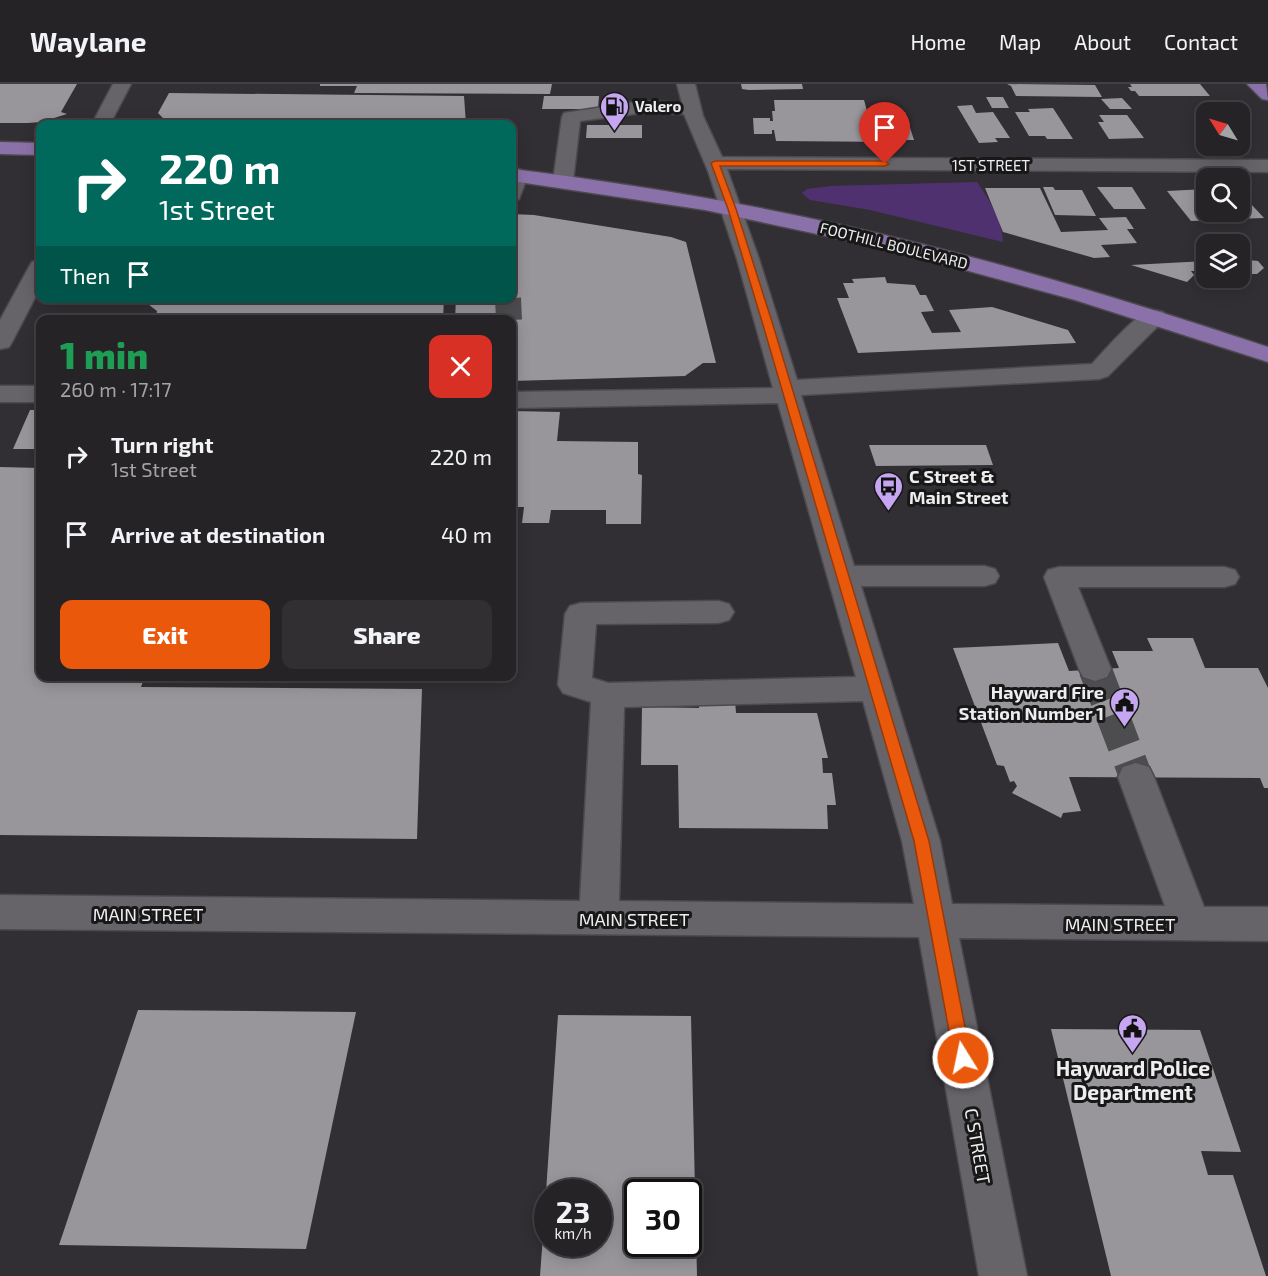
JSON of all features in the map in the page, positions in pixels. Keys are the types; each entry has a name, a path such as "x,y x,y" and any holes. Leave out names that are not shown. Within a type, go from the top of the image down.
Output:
{"main road":[{"path":"1256,84 1268,95"},
{"path":"0,148 36,148"},
{"name":"FOOTHILL BOULEVARD","path":"516,182 563,181 732,209 951,258 1155,317 1268,355"}],"street":[{"path":"103,120 122,84"},
{"name":"C STREET","path":"686,84 693,109 732,209 921,841 938,921 1003,1276"},
{"path":"563,181 571,117 642,107 693,109"},
{"name":"1ST STREET","path":"715,163 1268,166"},
{"path":"0,342 36,274"},
{"path":"516,400 787,392 1100,371 1121,347 1155,317"},
{"path":"0,393 36,394"},
{"path":"843,576 984,576"},
{"path":"1095,669 1059,577 1224,577"},
{"path":"718,612 581,614 575,685 608,695 876,689"},
{"path":"600,918 608,695"},
{"path":"1136,777 1191,924"},
{"name":"MAIN STREET","path":"0,912 1043,924 1268,924"}],"shaded area":[{"path":"977,182 998,219 1003,242 870,210 810,200 802,193 807,189 830,186"}],"building":[{"path":"0,84 77,84 61,112 67,114 48,120 36,120 36,122 0,123"},
{"path":"320,84 552,84 550,94 354,93 357,86 320,86"},
{"path":"741,84 802,84 803,89 749,90 742,89"},
{"path":"1007,84 1095,85 1102,97 1016,96 1011,86"},
{"path":"1130,84 1200,84 1210,96 1139,96 1128,87 1132,87"},
{"path":"169,93 464,96 466,120 174,120 163,118 158,113"},
{"path":"544,96 599,96 598,109 542,109"},
{"path":"986,97 1003,97 1009,108 992,108"},
{"path":"1122,98 1132,109 1110,109 1101,99"},
{"path":"774,100 864,100 867,111 905,112 914,140 897,140 897,142 776,141 774,130 772,134 754,134 753,118 770,118 770,121 773,121"},
{"path":"972,105 976,113 993,112 1010,138 995,138 998,142 979,143 957,106"},
{"path":"1053,108 1073,139 1029,136 1015,112 1030,112 1028,109"},
{"path":"1099,115 1127,115 1144,138 1109,139 1098,122 1104,122"},
{"name":"Valero","path":"587,125 642,125 642,138 586,138"},
{"path":"1043,187 1053,187 1055,190 1082,190 1096,216 1055,215"},
{"path":"1097,187 1132,187 1146,209 1114,209"},
{"path":"985,188 1040,188 1061,232 1108,230 1099,218 1126,217 1134,229 1127,229 1137,243 1101,245 1110,257 1094,258 1003,232"},
{"path":"1196,190 1196,221 1191,221 1167,191"},
{"path":"1250,203 1264,218 1250,218"},
{"path":"516,214 534,215 671,237 686,242 716,363 703,363 685,376 516,381 516,315 455,315 456,303 516,303"},
{"path":"1250,260 1258,261 1264,268 1257,274 1250,274"},
{"path":"1196,262 1196,271 1191,271 1194,275 1187,282 1131,265"},
{"path":"885,277 887,283 915,285 920,295 926,295 934,311 921,312 932,333 961,332 949,310 992,307 1068,330 1076,343 858,353 837,298 849,298 843,283 854,283 852,279"},
{"path":"444,303 443,315 156,315 157,311 148,304"},
{"path":"30,410 36,410 36,449 13,449"},
{"path":"516,411 560,412 557,441 638,442 638,474 642,475 641,524 606,524 606,510 551,510 549,523 522,523 524,507 516,507"},
{"path":"869,445 986,445 993,465 876,466"},
{"path":"0,467 36,468 36,681 143,681 141,687 422,689 417,839 0,835"},
{"name":"Hayward Fire Station Number 1","path":"1147,638 1193,638 1205,668 1258,668 1268,688 1268,788 1264,788 1260,778 1069,777 1081,811 1063,813 1061,818 1012,793 1017,786 1014,781 1010,782 1004,766 997,765 953,648 1058,643 1069,671 1119,668 1112,651 1153,651"},
{"path":"699,700 735,700 736,713 817,713 828,758 822,758 823,773 832,773 836,805 827,805 828,829 679,828 678,765 641,765 642,707 699,708"},
{"path":"138,1010 356,1012 306,1249 59,1245"},
{"path":"558,1015 691,1016 695,1179 624,1179 624,1257 697,1257 697,1276 540,1276 541,1257 612,1257 612,1179 547,1179"},
{"path":"1051,1029 1200,1030 1241,1152 1201,1151 1208,1175 1233,1175 1266,1276 1111,1276"}],"tunnel":[{"path":"508,303 509,315"},
{"path":"1095,669 1136,777"}],"place":[{"name":"Valero","path":"614,132"},
{"name":"C Street & Main Street","path":"888,512"},
{"name":"Hayward Fire Station Number 1","path":"1125,728"},
{"name":"Hayward Police Department","path":"1133,1054"}],"route":[{"path":"885,164 715,163 732,209 768,325 921,841 963,1058"}]}
